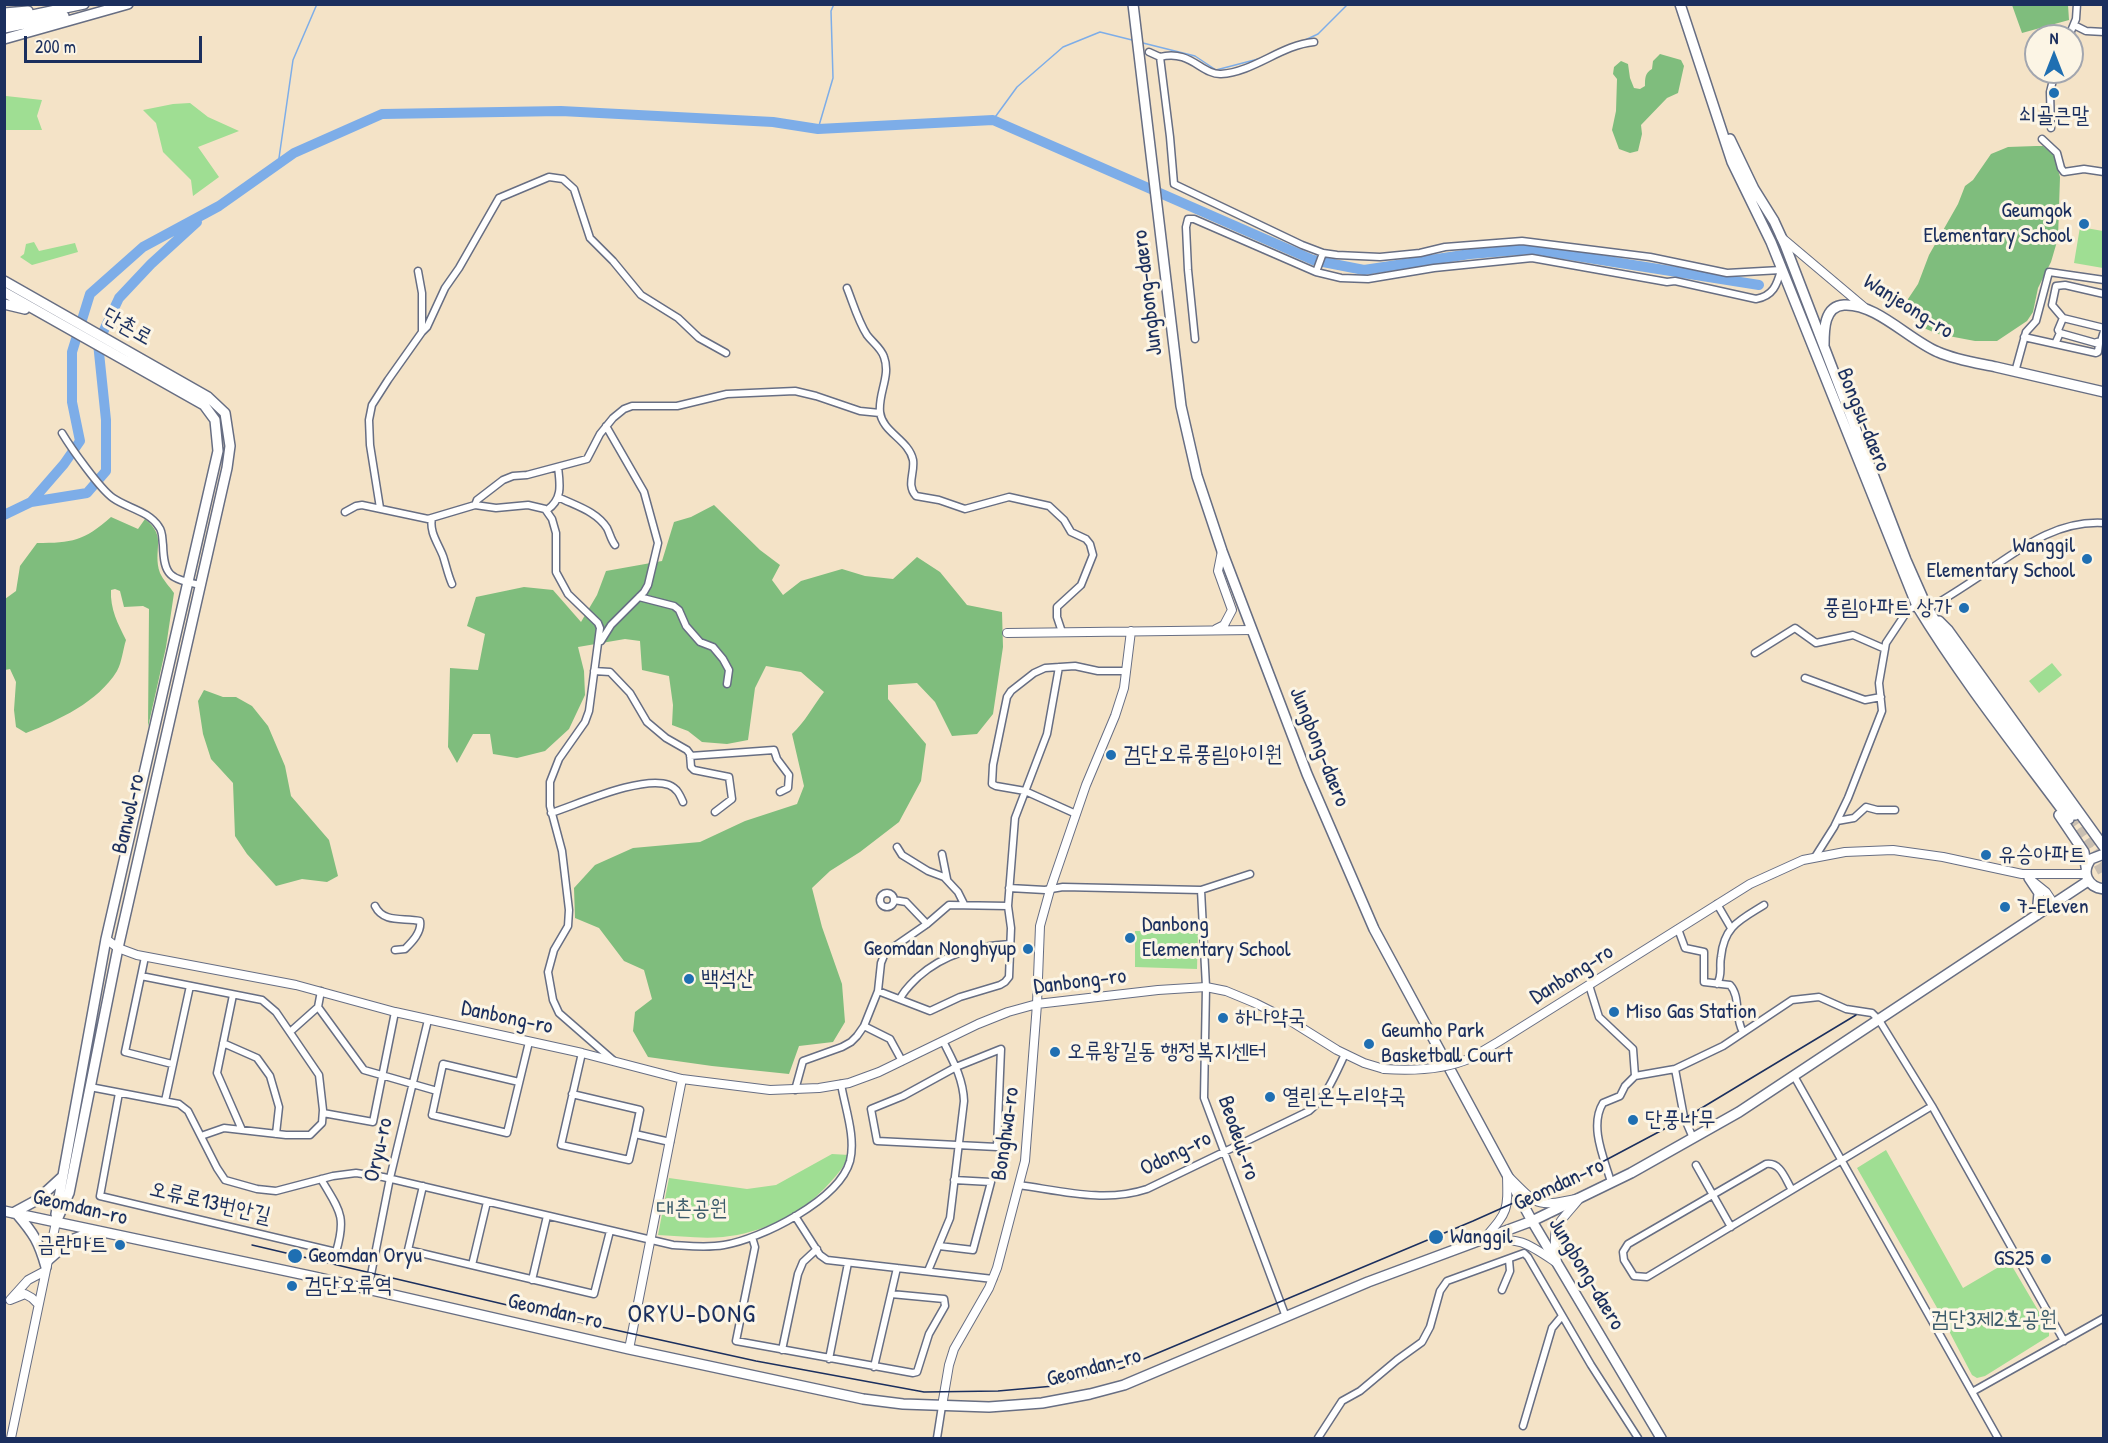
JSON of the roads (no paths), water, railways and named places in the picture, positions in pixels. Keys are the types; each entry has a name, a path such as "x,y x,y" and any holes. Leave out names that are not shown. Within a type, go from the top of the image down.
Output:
{"main road":[{"path":"4,13 84,4"},
{"path":"4,21 84,4"},
{"path":"4,28 123,4"},
{"path":"4,39 128,4"},
{"name":"Jungbong-daero","path":"1133,4 1180,406 1197,476 1222,551 1307,774 1374,929 1507,1175 1661,1438"},
{"name":"Bongsu-daero","path":"1680,4 1732,162 1771,242 1931,638 1944,659 2073,818"},
{"path":"1718,116 1754,189 1774,221 1780,237"},
{"path":"1751,201 1780,237"},
{"name":"Bongsu-daero","path":"1780,237 1906,560 1929,610 1948,630 2073,818"},
{"name":"단촌로","path":"4,281 50,314 204,405 215,420"},
{"path":"1788,286 1793,281 1800,285"},
{"name":"단촌로","path":"4,292 124,348 208,397 225,413"},
{"path":"4,304 50,314"},
{"path":"1825,351 1825,326 1833,309 1842,305 1865,308"},
{"name":"Wanjeong-ro","path":"1865,308 1938,352 2103,392"},
{"name":"Banwol-ro","path":"56,1222 69,1193 118,948 230,446 225,413"},
{"name":"Banwol-ro","path":"56,1222 56,1210 106,939 218,451 215,420"},
{"path":"2073,818 2103,847"},
{"path":"2073,818 2084,852 2087,874 2097,888 2103,890"},
{"name":"Geomdan-ro","path":"11,1213 863,1399 942,1406 1022,1405 1090,1394 1124,1384 1368,1282 1533,1221 1611,1182 1739,1112 2054,904 2087,874 2091,859 2103,854"},
{"path":"2025,876 2039,893 2037,915"},
{"path":"46,1267 40,1246 33,1233 11,1213 37,1200 62,1177"},
{"path":"46,1267 71,1240 95,1231"}],"street":[{"path":"2074,24 2077,4"},
{"path":"2084,30 2103,32"},
{"path":"1149,52 1160,57 1188,58 1210,72 1221,74 1260,62 1294,46 1314,42"},
{"path":"1160,57 1174,184 1323,253 1349,257 1380,257 1478,244 1522,241 1650,257 1727,273 1781,270 1777,285 1771,294 1756,299 1675,281 1667,282 1532,258 1504,259 1368,279 1341,278 1316,272 1194,219 1188,219 1186,227 1188,270 1195,339"},
{"path":"2051,128 2050,92 2052,84"},
{"path":"2042,139 2057,153 2064,172 2084,169 2103,171"},
{"path":"380,508 370,445 369,420 372,405 427,327 445,288 499,198 549,177 563,178 574,189 590,238 613,261 641,295 678,318 699,338 726,353"},
{"name":"Wanjeong-ro","path":"1780,237 1865,308"},
{"path":"1316,272 1323,253"},
{"path":"418,270 422,293 422,332"},
{"path":"2015,372 2026,332 2037,321 2049,272 2103,280"},
{"path":"2097,342 2101,340 2103,330 2063,318 2052,305 2056,286 2065,285 2103,294"},
{"path":"847,288 864,329 884,357 886,376 880,413 887,427 907,448 913,460 910,487 916,496 939,500 965,509 1010,497 1046,505 1064,520 1071,532 1086,539 1090,544 1093,555 1081,585 1057,607 1057,617 1062,632"},
{"path":"2055,344 2063,318"},
{"path":"2060,333 2097,342"},
{"path":"2024,337 2096,353 2099,344 2097,342"},
{"path":"475,505 477,500 503,480 588,458 606,426 619,412 628,407 688,405 727,394 795,391 860,411 880,413"},
{"path":"598,647 611,625 644,592 650,580 657,549 657,538 644,492 606,426"},
{"path":"62,433 107,493 139,511 157,525 162,534 164,563 167,572 173,578 200,585"},
{"path":"547,510 558,497 560,485 558,467"},
{"path":"558,497 597,516 608,530 611,541 615,545"},
{"path":"345,512 362,505 421,519 475,505 496,508 528,505 547,510"},
{"path":"547,510 556,533 556,572 568,594 598,623 600,628 591,704 585,722 566,747 552,774 549,793 551,813 562,851 569,910 568,926 554,950 548,972 553,1000 559,1013 614,1062"},
{"path":"432,518 433,534 452,584"},
{"path":"1929,610 2041,536 2084,523 2103,523"},
{"path":"1213,630 1224,625 1232,610 1218,571 1222,551"},
{"path":"639,597 674,606 679,610 686,626 699,642 713,647 723,658 729,670 727,684"},
{"path":"1815,857 1848,798 1882,711 1879,683 1886,644 1908,610 1917,606"},
{"path":"1755,653 1795,628 1816,643 1853,635 1885,649"},
{"path":"1007,633 1252,630"},
{"name":"Bonghwa-ro","path":"942,1406 954,1349 993,1279 1025,1161 1037,1004 1040,926 1076,814 1124,688 1131,631"},
{"path":"1076,814 1025,791 992,784 1007,697 1011,691 1037,671 1075,666 1098,671 1126,671"},
{"path":"878,991 933,1011 960,997 1000,986 1009,977 1011,928 1008,906 1015,818 1047,734 1059,668"},
{"path":"594,671 610,672 630,693 647,722 666,738 687,750 691,767 694,770 729,777 732,799 715,812"},
{"path":"1805,678 1865,700 1881,697"},
{"path":"690,756 774,750 777,759 789,774 788,788 780,792"},
{"path":"551,813 635,784 671,785 680,793 683,802"},
{"path":"1837,821 1854,818 1866,807 1877,810 1895,810"},
{"path":"897,847 902,855 928,871 947,879 964,904"},
{"name":"Danbong-ro","path":"106,939 118,948 145,957 321,991 395,1012 582,1053 682,1079 770,1090 795,1090 841,1084 879,1072 1008,1012 1037,1004 1158,990 1206,987 1226,991 1255,1003 1364,1063 1384,1068 1421,1070 1452,1065 1471,1058 1749,884 1771,873 1815,857 1845,852 1893,849 2025,876 2087,874"},
{"path":"942,854 947,879"},
{"path":"1009,888 1201,890 1250,874"},
{"path":"2025,876 2046,892 2054,904"},
{"name":"Beodeul-ro","path":"1201,890 1206,987 1204,1098 1286,1317"},
{"path":"894,900 906,902 927,924"},
{"path":"1717,904 1731,928"},
{"path":"795,1090 803,1061 851,1042 864,1026 878,991 881,960 885,953 927,924 949,905 1008,906"},
{"path":"1717,984 1722,974 1720,966 1722,949 1731,928 1764,905"},
{"path":"375,906 379,914 401,920 420,921 422,924 405,949 395,950"},
{"path":"1678,929 1685,948 1704,952 1704,982 1730,985 1734,990 1737,1016 1743,1032"},
{"path":"900,999 910,985 927,970 954,954 986,946 1010,944"},
{"path":"145,957 125,1052 172,1064"},
{"path":"141,976 262,1000 276,1012 320,1075 322,1123 310,1135 224,1128 201,1136"},
{"path":"1589,985 1599,1017 1633,1049 1635,1076"},
{"path":"165,1101 190,986"},
{"path":"290,1032 318,1007 321,991"},
{"path":"233,994 218,1073 242,1130"},
{"path":"1611,1182 1599,1137 1597,1117 1603,1103 1620,1095 1635,1076 1675,1069 1723,1046 1787,1002 1812,997 1826,999 1850,1010 1872,1013 1879,1020 1932,1106 2064,1341"},
{"path":"318,1007 364,1070 437,1091"},
{"path":"323,1113 373,1122 395,1012"},
{"name":"Oryu-ro","path":"368,1290 390,1178 428,1020"},
{"path":"864,1026 890,1039 902,1061"},
{"path":"928,1271 950,1218 964,1101 963,1087 956,1067 943,1041"},
{"path":"519,1082 443,1064 432,1115 507,1133 529,1042"},
{"path":"223,1043 257,1058 270,1076 279,1107 276,1134"},
{"path":"1001,1049 997,1147 958,1146 877,1141 871,1109 903,1096 956,1067 1001,1049"},
{"path":"572,1094 640,1110 629,1160 561,1145 572,1094 582,1053"},
{"name":"Odong-ro","path":"1019,1185 1097,1196 1130,1194 1147,1189 1309,1111 1318,1104 1328,1090 1345,1054"},
{"path":"1675,1069 1684,1117 1693,1138"},
{"path":"1794,1076 1998,1438"},
{"path":"629,1349 682,1079"},
{"path":"90,1087 178,1104 188,1111 216,1168 225,1180 257,1189 276,1191 321,1179 356,1173 390,1178 673,1245 698,1247 723,1245 752,1237 795,1216 823,1196 845,1173 852,1143 841,1084"},
{"name":"오류로13번안길","path":"118,1093 100,1196 336,1252 342,1231 342,1215 321,1179"},
{"path":"1792,1190 1778,1166 1770,1163 1761,1166 1628,1244 1623,1252 1624,1260 1634,1276 1647,1277 1731,1227 1932,1106"},
{"path":"635,1134 670,1142"},
{"path":"1696,1165 1731,1227"},
{"path":"1507,1175 1532,1200 1544,1204 1580,1198"},
{"path":"1485,1239 1506,1213 1508,1206 1507,1175"},
{"path":"939,1246 973,1250 992,1182 954,1180"},
{"path":"423,1186 408,1250 532,1280 594,1294 610,1231"},
{"path":"1557,1263 1553,1239 1556,1229 1580,1198"},
{"path":"472,1265 487,1202"},
{"path":"532,1280 547,1216"},
{"path":"795,1216 826,1260 993,1279"},
{"name":"Banwol-ro","path":"11,1438 56,1222"},
{"path":"752,1237 755,1247 736,1341 829,1359 917,1372 929,1334 945,1306 944,1299 891,1294"},
{"path":"1485,1239 1510,1238 1522,1241 1557,1263"},
{"path":"782,1350 798,1274 803,1262 817,1250"},
{"path":"1318,1438 1342,1401 1360,1391 1422,1342 1430,1327 1440,1291 1447,1281 1524,1253 1597,1375 1638,1438"},
{"path":"1502,1290 1509,1271 1509,1260"},
{"path":"829,1359 848,1263"},
{"path":"7,1302 28,1280 46,1267"},
{"path":"874,1366 897,1268"},
{"path":"7,1302 25,1294 38,1304"},
{"path":"1523,1426 1552,1328 1562,1316"},
{"path":"1972,1392 2103,1318"},
{"path":"936,1438 942,1406"}],"waterway":[{"path":"278,165 293,60 317,4"},
{"path":"818,129 833,78 831,11 834,4"},
{"path":"1303,41 1318,34 1348,4"},
{"path":"993,120 1017,87 1063,47 1100,32 1132,40"},
{"path":"1143,43 1195,56 1216,70 1262,58"},
{"path":"4,515 31,502 64,464 80,441 72,402 72,352 90,294 143,247 219,206 294,153 382,114 561,111 773,122 818,129 993,120 1313,260 1364,270 1470,254 1532,249 1759,285"},
{"path":"31,502 87,493 106,471 106,420 98,343 119,298 151,264 197,222"}],"tunnel":[{"path":"2075,815 2104,862"},
{"path":"2069,819 2088,846 2104,876"}],"tram line":[{"path":"252,1245 756,1361 924,1392 998,1391 1054,1386 1122,1368 1473,1221 1587,1170 1685,1118 1856,1015"}],"place":[{"name":"쇠골큰말","path":"2054,93"},
{"name":"Geumgok Elementary School","path":"2084,224"},
{"name":"Wanggil Elementary School","path":"2087,559"},
{"name":"풍림아파트 상가","path":"1964,608"},
{"name":"검단오류풍림아이원","path":"1111,755"},
{"name":"유승아파트","path":"1986,855"},
{"name":"7-Eleven","path":"2005,907"},
{"name":"Danbong Elementary School","path":"1130,938"},
{"name":"Geomdan Nonghyup","path":"1028,949"},
{"name":"백석산","path":"689,979"},
{"name":"Miso Gas Station","path":"1614,1012"},
{"name":"하나약국","path":"1223,1018"},
{"name":"Geumho Park Basketball Court","path":"1369,1044"},
{"name":"오류왕길동 행정복지센터","path":"1055,1052"},
{"name":"열린온누리약국","path":"1270,1097"},
{"name":"단풍나무","path":"1633,1120"},
{"name":"Wanggil","path":"1436,1237"},
{"name":"금란마트","path":"120,1245"},
{"name":"Geomdan Oryu","path":"295,1256"},
{"name":"GS25","path":"2046,1259"},
{"name":"검단오류역","path":"292,1286"}],"district":[{"name":"ORYU-DONG","path":"692,1315"}],"park label":[{"name":"대촌공원","path":"692,1209"},
{"name":"검단3제2호공원","path":"1994,1320"}]}
